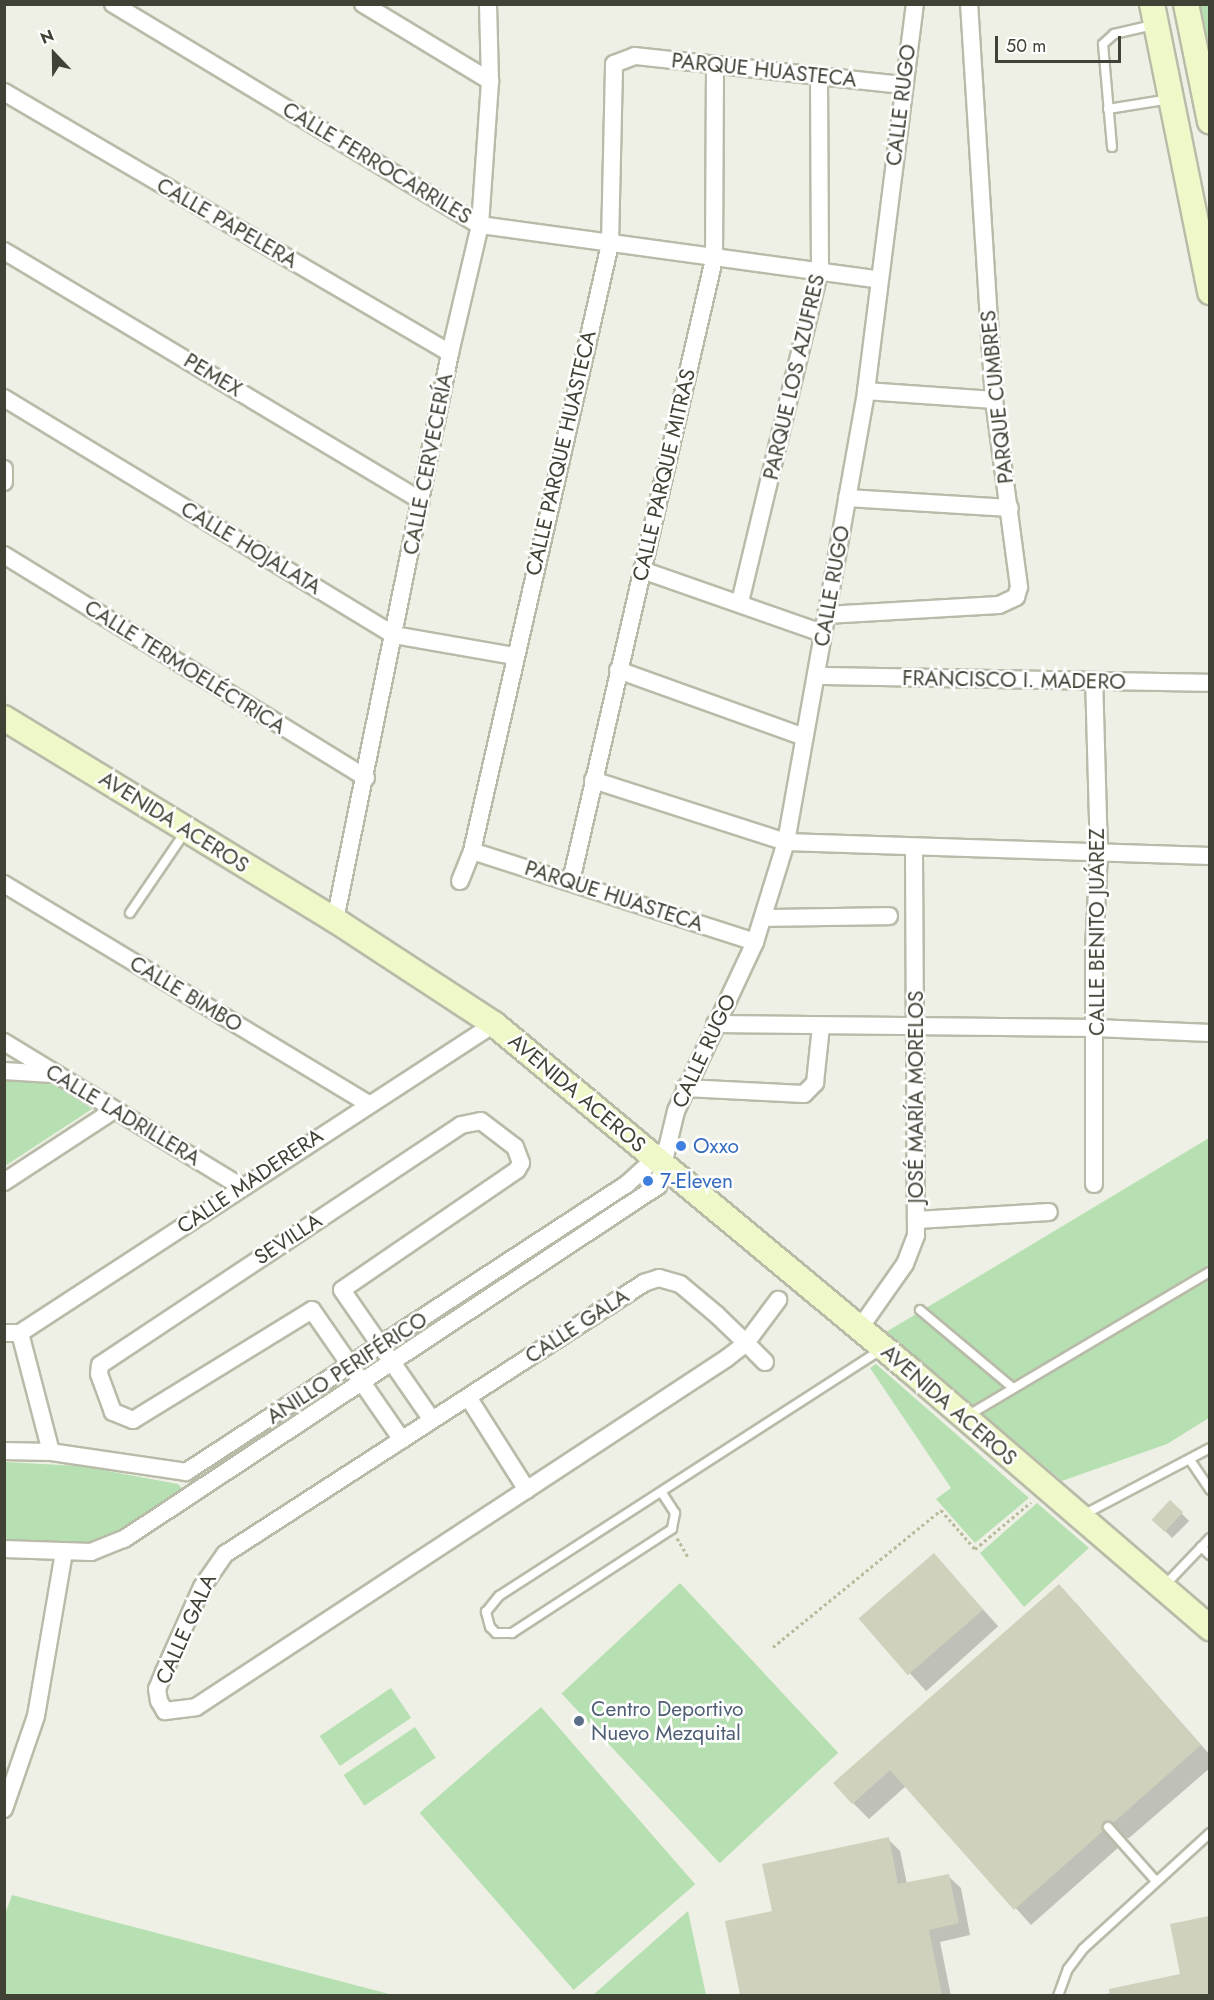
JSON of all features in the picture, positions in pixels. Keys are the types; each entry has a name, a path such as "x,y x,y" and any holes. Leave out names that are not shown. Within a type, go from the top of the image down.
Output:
{"street":[{"name":"CALLE FERROCARRILES","path":"113,4 480,225 714,259 820,270 879,280"},
{"path":"363,4 490,81"},
{"name":"CALLE CERVECERÍA","path":"335,920 366,778 450,353 480,225 490,81 488,4"},
{"name":"CALLE RUGO","path":"663,1156 685,1088 765,918 786,842 804,736 818,676 822,633 866,391 915,4"},
{"name":"PARQUE CUMBRES","path":"826,615 999,605 1016,597 1018,580 1010,508 994,400 969,4"},
{"path":"1186,4 1209,122"},
{"path":"1154,15 1209,292"},
{"name":"PARQUE HUASTECA","path":"624,57 903,85"},
{"name":"CALLE PARQUE HUASTECA","path":"460,881 472,851 514,656 610,244 611,75 614,64 624,57"},
{"name":"CALLE PARQUE MITRAS","path":"571,881 714,259 716,65"},
{"name":"PARQUE LOS AZUFRES","path":"740,602 820,270 819,76"},
{"name":"CALLE PAPELERA","path":"4,92 450,353"},
{"name":"PEMEX","path":"4,251 421,501"},
{"path":"866,391 994,400"},
{"name":"CALLE HOJALATA","path":"4,398 394,635 514,656"},
{"path":"4,469 4,482"},
{"path":"847,498 1010,508"},
{"name":"CALLE TERMOELÉCTRICA","path":"4,555 366,778"},
{"path":"642,570 740,602 822,633"},
{"path":"618,670 804,736"},
{"name":"FRANCISCO I. MADERO","path":"818,676 1209,683"},
{"name":"CALLE BENITO JUÁREZ","path":"1094,681 1099,855 1094,949 1096,1028 1094,1184"},
{"name":"AVENIDA ACEROS","path":"4,718 335,920 494,1024 663,1156 883,1349 1209,1628"},
{"path":"594,780 786,842 914,849 1209,856"},
{"name":"JOSÉ MARÍA MORELOS","path":"860,1328 905,1264 916,1235 914,849"},
{"name":"PARQUE HUASTECA","path":"472,851 755,942"},
{"name":"CALLE BIMBO","path":"4,884 367,1103"},
{"path":"765,918 889,916"},
{"name":"CALLE MADERERA","path":"12,1333 242,1187 367,1103 494,1024"},
{"path":"716,1024 1096,1028 1209,1033"},
{"path":"685,1088 804,1094 815,1083 820,1026"},
{"name":"CALLE LADRILLERA","path":"4,1042 242,1187"},
{"path":"4,1071 56,1074"},
{"path":"4,1182 114,1110"},
{"name":"SEVILLA","path":"351,1367 312,1310 133,1420 113,1412 99,1374 105,1358 461,1125 481,1121 515,1147 520,1154 517,1170 342,1290 381,1347"},
{"name":"ANILLO PERIFÉRICO","path":"186,1473 351,1367 644,1172 663,1156"},
{"name":"ANILLO PERIFÉRICO","path":"4,1549 64,1553 107,1548 647,1196 658,1186 663,1156"},
{"path":"917,1220 1049,1212"},
{"path":"572,1220 584,1236"},
{"name":"CALLE GALA","path":"765,1362 746,1343 680,1284 659,1278 644,1282 225,1554 212,1569 157,1689 165,1711 196,1707 746,1343 778,1300"},
{"path":"12,1333 51,1452"},
{"path":"381,1347 432,1420"},
{"path":"351,1367 402,1440"},
{"path":"468,1397 526,1490"},
{"path":"4,1451 51,1452 186,1473 195,1492"},
{"path":"4,1809 36,1716 64,1553"}],"lane":[{"path":"1112,147 1103,44 1114,34 1154,15"},
{"path":"1108,109 1171,99"},
{"path":"130,913 187,830"},
{"path":"964,1418 1209,1272"},
{"path":"920,1310 1013,1388"},
{"path":"662,1493 675,1513 672,1529 512,1633 496,1633 490,1627 486,1612 488,1604 883,1349"},
{"path":"1079,1517 1209,1448"},
{"path":"1190,1460 1209,1490"},
{"path":"1163,1588 1209,1538"},
{"path":"1201,1547 1209,1555"},
{"path":"1108,1827 1156,1881"},
{"path":"1058,1995 1068,1969 1083,1949 1209,1833"}],"path":[{"path":"773,1647 941,1510 975,1550 1046,1489"},
{"path":"672,1529 688,1557"}],"green space":[{"path":"1197,5 1209,5 1209,64"},
{"path":"5,1078 49,1080 92,1109 5,1166"},
{"path":"1209,1138 1209,1418 1167,1444 1062,1481 886,1332"},
{"path":"876,1364 1029,1498 975,1543 936,1499 951,1488 870,1368"},
{"path":"5,1462 81,1466 178,1484 184,1491 94,1548 5,1547"},
{"path":"1037,1503 1089,1548 1024,1607 980,1553"},
{"path":"680,1583 838,1753 720,1863 562,1693"},
{"path":"391,1688 411,1718 340,1766 320,1736"},
{"path":"541,1707 695,1884 574,1990 419,1813"},
{"path":"415,1727 436,1758 364,1806 344,1775"},
{"path":"12,1895 393,1995 5,1995 5,1914"},
{"path":"688,1911 706,1995 593,1995"}],"building":[{"path":"1170,1500 1183,1512 1165,1532 1152,1520"},
{"path":"934,1553 983,1610 908,1675 859,1619"},
{"path":"1059,1584 1201,1745 1113,1823 1104,1822 1103,1831 1014,1910 890,1770 852,1804 833,1783"},
{"path":"889,1837 898,1884 949,1874 959,1923 929,1930 942,1995 740,1995 725,1921 772,1911 762,1864"},
{"path":"1209,1916 1209,1995 1110,1995 1109,1989 1180,1974 1170,1924"}],"place":[{"name":"Oxxo","path":"681,1146"},
{"name":"7-Eleven","path":"648,1181"},
{"name":"Centro Deportivo Nuevo Mezquital","path":"579,1721"}]}
